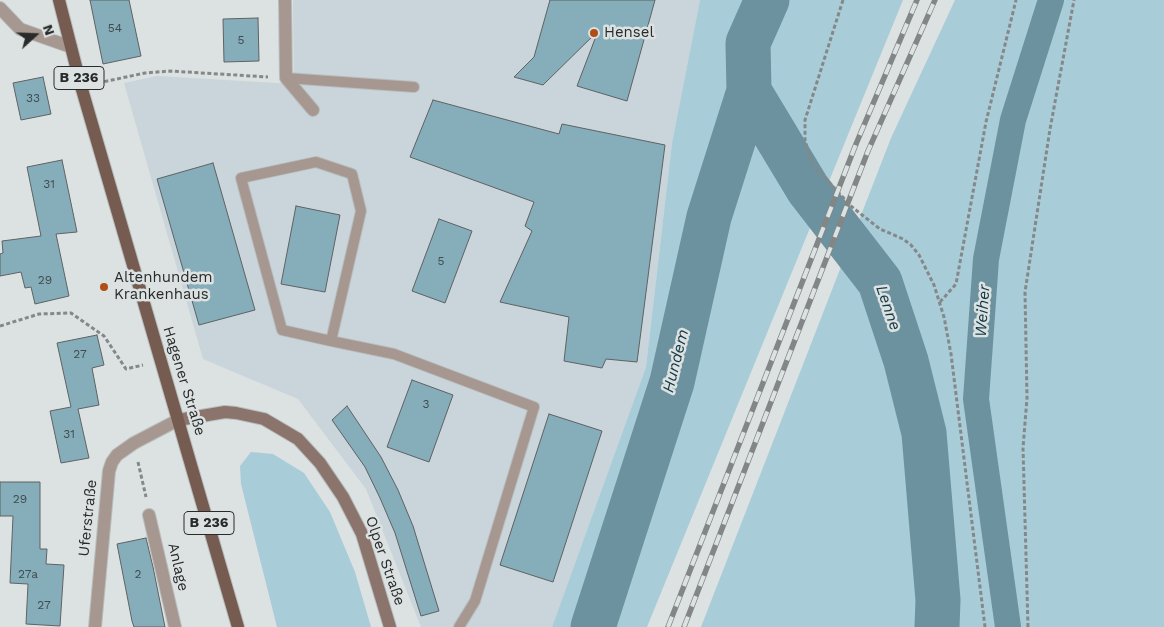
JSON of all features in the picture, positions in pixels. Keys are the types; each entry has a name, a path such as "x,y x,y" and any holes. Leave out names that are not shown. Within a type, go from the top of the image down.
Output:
{"main road":[{"name":"Hagener Straße","path":"59,0 81,86 238,627"},
{"name":"Olper Straße","path":"178,420 225,412 236,413 264,420 298,439 320,463 344,497 362,534 390,627"}],"street":[{"path":"285,0 286,78 313,110"},
{"path":"0,8 20,29 71,48"},
{"name":"Uferstraße","path":"95,627 108,471 117,455 134,443 178,420"},
{"name":"Anlage","path":"150,515 175,627"}],"lane":[{"path":"286,78 414,87"},
{"path":"331,341 361,211 352,174 316,162 241,178 282,330 331,341 394,354 534,407 475,602 459,627"}],"path":[{"path":"843,0 805,120 805,141 813,165 852,207 880,229 912,245 927,269 940,302 956,392 964,472 985,627"},
{"path":"940,302 956,284 986,122 1016,0"},
{"path":"1028,627 1023,448 1027,398 1026,292 1050,129 1074,0"},
{"path":"81,86 144,73 170,71 286,78"},
{"path":"0,326 39,314 71,313 104,336 126,369 161,362"},
{"path":"134,443 150,515"}],"shaded area":[{"path":"293,0 700,0 672,143 646,367 552,627 421,627 366,489 298,399 203,359 124,83 157,76 294,84"},
{"path":"700,0 903,0 647,627 552,627 646,367 672,143"},
{"path":"955,0 1164,0 1164,627 701,627 891,138"},
{"path":"251,452 273,454 304,473 330,512 355,572 371,627 277,627 241,484 240,466"}],"building":[{"path":"90,0 129,0 141,56 103,64"},
{"name":"Hensel","path":"550,0 655,0 627,101 577,86 598,31 543,85 514,77 534,57"},
{"path":"258,18 259,61 224,62 223,19"},
{"path":"43,77 51,114 21,120 13,83"},
{"path":"433,100 559,134 562,124 665,145 637,362 606,359 602,368 564,361 569,317 500,302 532,231 525,226 534,202 410,157"},
{"path":"62,160 77,232 56,234 69,296 35,304 31,287 25,288 21,272 0,276 0,254 3,253 2,241 41,236 27,167"},
{"path":"213,163 255,310 199,325 157,179"},
{"path":"296,206 340,215 325,292 281,284"},
{"path":"439,219 472,231 445,303 412,291"},
{"path":"97,335 104,365 92,368 99,405 78,409 89,458 61,463 50,411 71,407 57,343"},
{"path":"412,380 453,395 429,462 387,447"},
{"path":"347,406 381,457 398,490 413,526 439,611 421,616 395,533 380,498 365,467 332,420"},
{"path":"549,414 602,431 553,582 500,565"},
{"path":"0,482 40,482 40,549 47,549 46,564 64,565 60,626 26,624 28,584 10,583 13,516 0,516"},
{"path":"146,538 165,627 134,627 132,621 117,544"}],"waterway":[{"name":"Lenne","path":"767,0 748,43 749,91 808,189 880,282 906,361 924,433 938,600 937,627"},
{"name":"Weiher","path":"1008,627 976,399 986,259 1013,120 1051,0"},
{"name":"Hundem","path":"593,627 672,382 709,217 749,91"}],"railway":[{"path":"668,627 856,144 917,0"},
{"path":"684,627 868,151 935,0"}],"place":[{"name":"Hensel","path":"594,33"},
{"name":"Altenhundem Krankenhaus","path":"104,287"}]}
